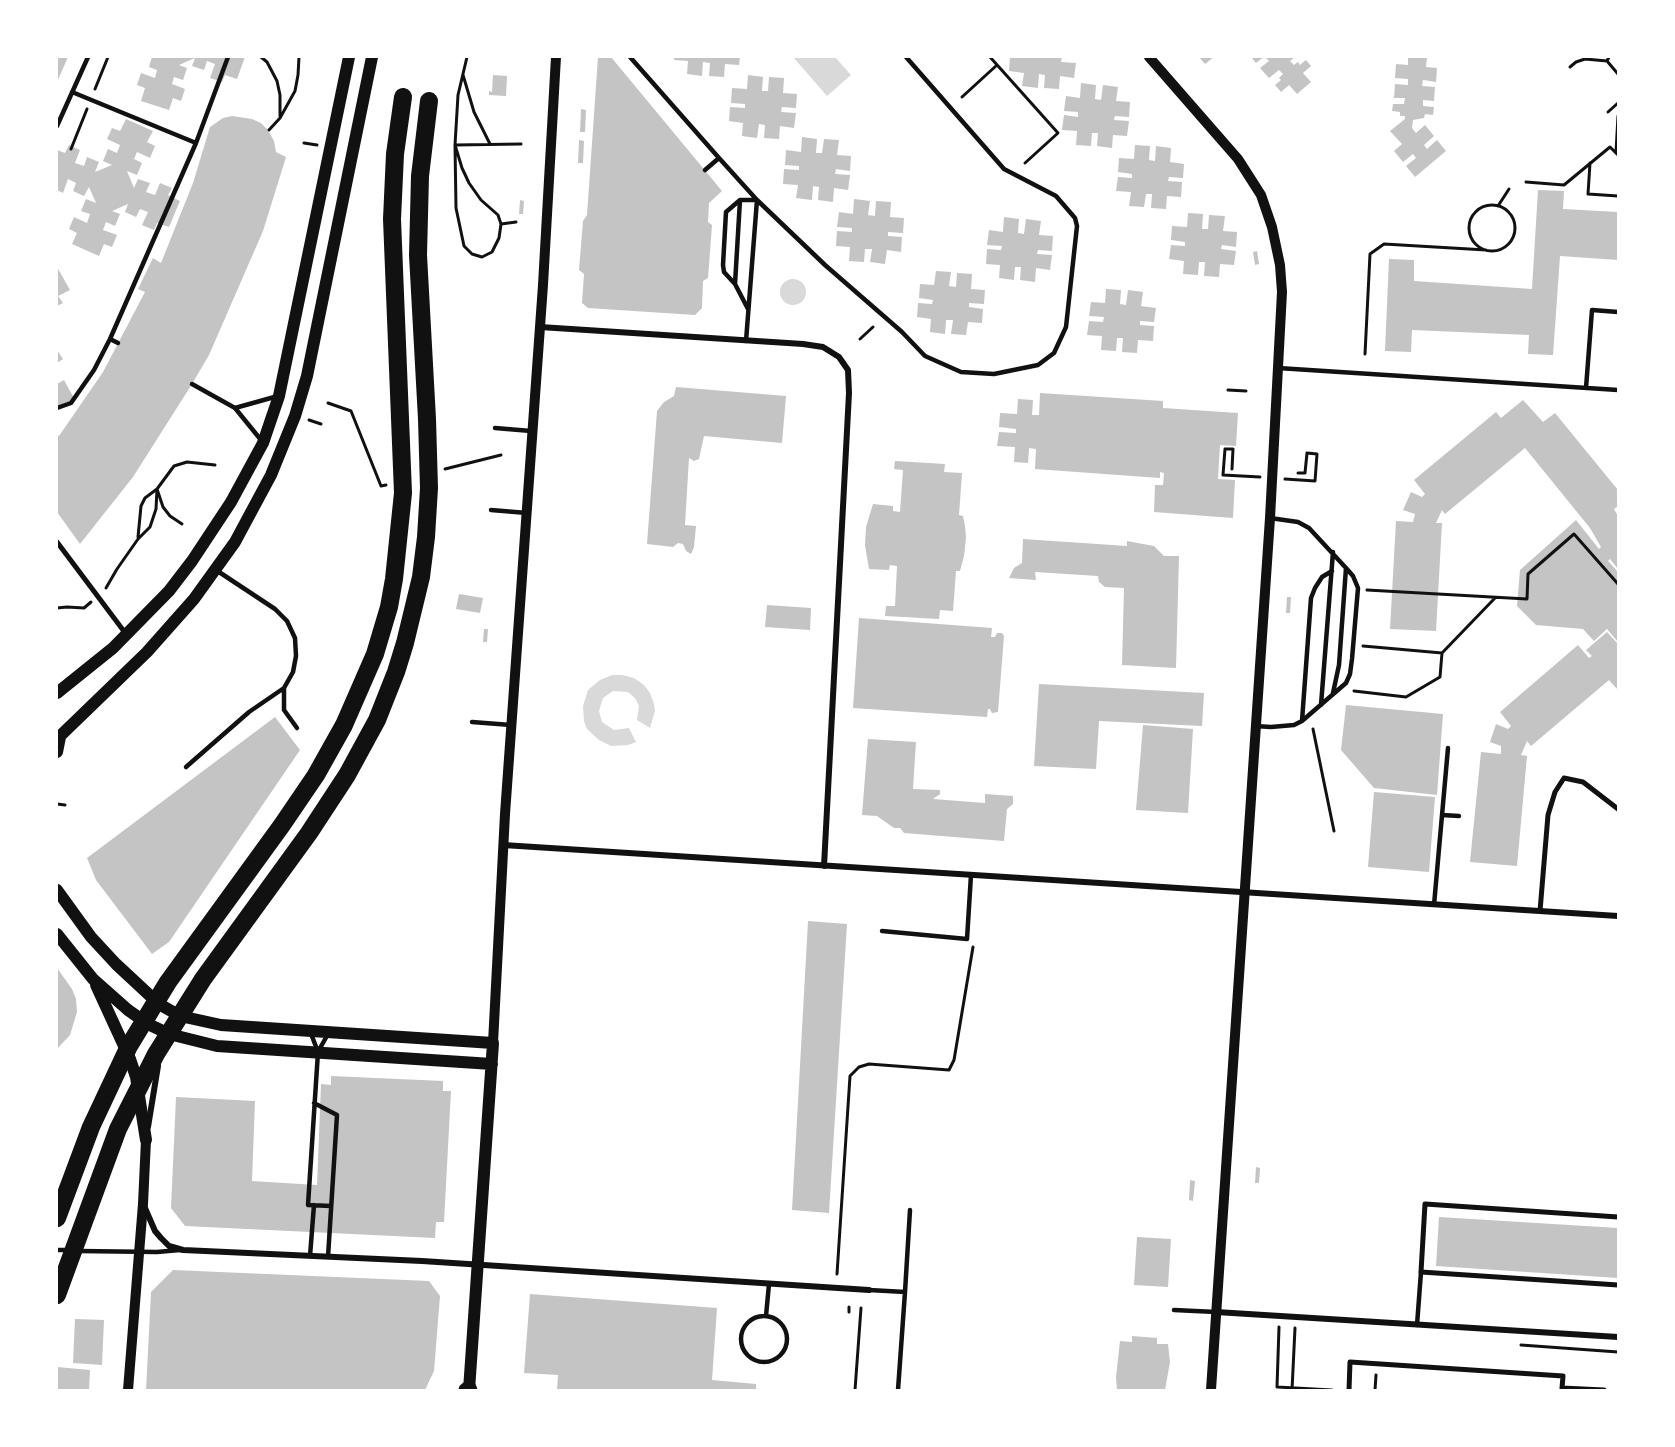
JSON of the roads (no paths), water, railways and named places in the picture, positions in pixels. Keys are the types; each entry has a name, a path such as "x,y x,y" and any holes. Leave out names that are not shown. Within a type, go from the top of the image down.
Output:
{"highway":[{"path":"57,1218 91,1127 129,1046 168,982 316,775 353,706 375,654 389,607 394,579 403,493 392,219 395,154 403,97"},
{"path":"57,1295 111,1147 145,1073 180,1012 309,833 347,775 377,720 396,672 421,577 429,488 418,255 420,176 429,101"}],"main road":[{"path":"57,693 84,674 127,635 169,591 231,502 263,443 279,396 349,57"},
{"path":"57,752 59,738 147,652 194,599 216,570 252,512 278,459 295,416 313,350 372,57"},
{"path":"57,890 91,937 116,964 159,1004 180,1016 221,1025 493,1043 469,1390"},
{"path":"57,934 93,979 128,1010 168,1034 217,1046 492,1064"},
{"path":"93,979 136,1077 146,1140"}],"street":[{"path":"493,1043 556,57"},
{"path":"1149,57 1238,159 1261,195 1272,226 1280,265 1282,292 1270,518 1211,1390"},
{"path":"540,327 824,347 839,357 848,370 849,393 824,866"},
{"path":"57,542 127,635"},
{"path":"1540,911 1548,815 1555,792 1564,778 1583,782 1618,809"},
{"path":"504,845 1618,916"},
{"path":"128,1390 146,1140 158,1065 168,1034 180,1016"},
{"path":"143,1204 155,1231 169,1245 183,1250 477,1265 868,1290"},
{"path":"1618,1217 1425,1204 1421,1272 1618,1285"},
{"path":"1216,1312 1618,1337"},
{"path":"1349,1390 1350,1362 1563,1376 1562,1388 1604,1390"}],"lane":[{"path":"57,126 88,57"},
{"path":"57,408 71,403 94,370 110,339 196,143 228,57"},
{"path":"630,57 757,200 825,265 902,332 925,356 961,372 994,374 1038,365 1047,360 1059,346 1066,327 1076,218 1056,196 1004,170 906,57"},
{"path":"72,92 196,143"},
{"path":"705,170 719,158"},
{"path":"748,309 735,284 724,272 726,212 740,200 757,200"},
{"path":"735,284 740,200"},
{"path":"746,341 757,200"},
{"path":"1586,388 1592,310 1618,312"},
{"path":"110,339 118,344"},
{"path":"1278,368 1618,390"},
{"path":"192,384 235,408 263,443"},
{"path":"235,408 279,396"},
{"path":"495,428 533,432"},
{"path":"491,510 527,513"},
{"path":"1255,726 1284,727 1302,721 1346,683 1350,674 1353,653 1358,588 1353,576 1334,552 1309,528 1298,522 1270,518"},
{"path":"1321,705 1334,552"},
{"path":"1333,694 1339,665 1346,568"},
{"path":"186,767 249,712 284,687 293,672 296,656 295,639 287,621 276,609 216,570"},
{"path":"1302,721 1311,598 1322,578 1332,571"},
{"path":"284,687 284,710 297,728"},
{"path":"472,722 512,725"},
{"path":"1434,904 1448,748"},
{"path":"1442,815 1459,816"},
{"path":"882,931 967,939 971,875"},
{"path":"309,1031 318,1053"},
{"path":"330,1032 318,1053 308,1205 331,1206"},
{"path":"314,1103 337,1114 328,1257"},
{"path":"310,1256 314,1205"},
{"path":"898,1390 910,1210"},
{"path":"57,1250 139,1252 183,1250"},
{"path":"1417,1324 1421,1272"},
{"path":"766,1316 769,1284"},
{"path":"868,1290 905,1292"},
{"path":"1174,1310 1216,1312"},
{"path":"766,1316 780,1323 787,1336 784,1352 779,1357 765,1363 757,1362 745,1353 740,1339 742,1331 751,1320 766,1316"}]}
